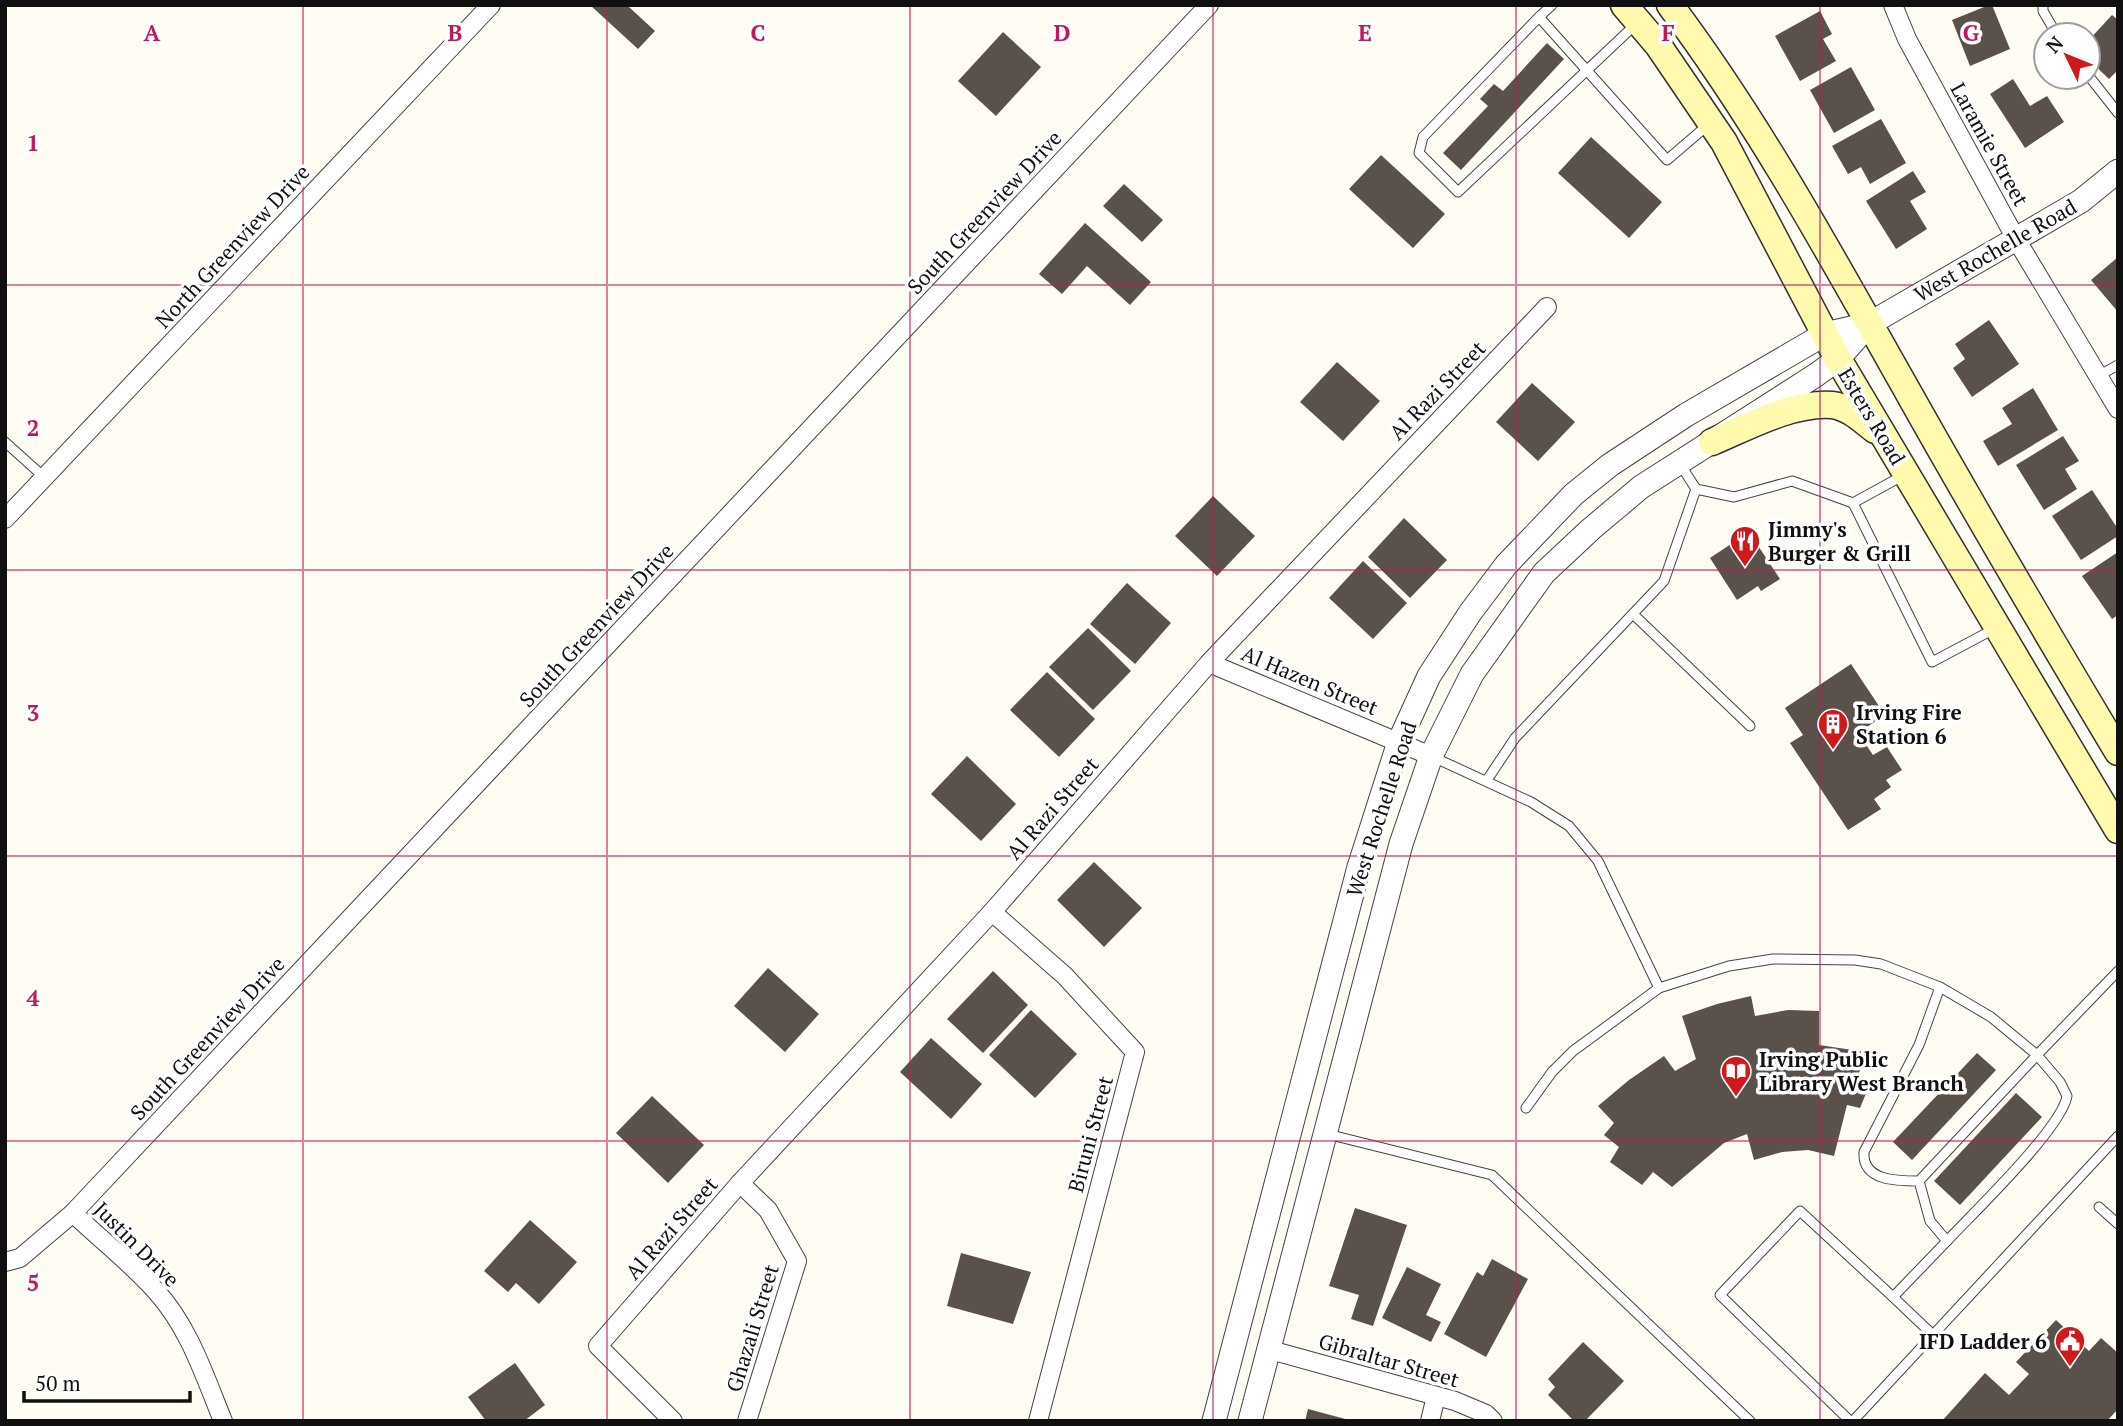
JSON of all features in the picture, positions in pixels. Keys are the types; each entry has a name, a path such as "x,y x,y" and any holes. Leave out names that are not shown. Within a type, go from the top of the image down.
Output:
{"main road":[{"name":"Esters Road","path":"1670,5 1724,79 1764,143 2118,752"},
{"name":"Esters Road","path":"1631,13 1658,45 1724,142 1838,359 2118,830"},
{"path":"1712,442 1766,418 1808,407 1834,405 1855,413 1886,439"},
{"path":"1998,627 2033,609"}],"street":[{"name":"North Greenview Drive","path":"5,519 491,5"},
{"name":"South Greenview Drive","path":"5,1262 20,1258 73,1213 1209,5"},
{"name":"Laramie Street","path":"1893,5 1907,39 2016,239 2118,409"},
{"name":"West Rochelle Road","path":"1213,1421 1359,867 1399,742 1430,676 1470,613 1506,565 1574,494 1610,465 1686,415 1825,334 1869,324 2016,239 2081,201 2118,171"},
{"name":"Al Razi Street","path":"673,1421 598,1346 740,1184 992,912 1209,663 1547,307"},
{"name":"West Rochelle Road","path":"1250,1421 1401,844 1432,756 1472,674 1544,573 1591,529 1642,487 1838,359 1869,324"},
{"name":"Al Hazen Street","path":"1209,663 1432,756"},
{"name":"Biruni Street","path":"992,912 1065,976 1135,1052 1038,1421"},
{"name":"Ghazali Street","path":"740,1184 768,1210 797,1261 747,1421"},
{"name":"Justin Drive","path":"73,1213 157,1291 178,1322 198,1360 223,1421"},
{"name":"Gibraltar Street","path":"1270,1350 1436,1396 1486,1414 1493,1421"},
{"path":"1430,1421 1436,1396"}],"lane":[{"path":"1552,5 1423,137 1419,153 1458,192 1587,70 1631,13"},
{"path":"2043,5 2049,21"},
{"path":"1539,17 1667,160 1711,123"},
{"path":"2101,91 2118,113"},
{"path":"2098,376 2118,365"},
{"path":"5,442 44,477"},
{"path":"1680,463 1696,489 1734,497 1792,481 1853,503 1932,663 1998,627"},
{"path":"1853,503 1906,473"},
{"path":"1487,780 1515,737 1664,581 1696,489"},
{"path":"1633,614 1750,726"},
{"path":"1432,756 1487,780 1569,826 1598,861 1659,988"},
{"path":"1526,1108 1552,1072 1573,1051 1659,988 1729,966 1773,959 1855,960 1881,964 1940,987 1991,1017 2037,1055 2060,1082 2067,1096 2062,1111 2024,1159 1893,1297"},
{"path":"1940,987 1919,1045 1864,1152 1863,1162 1875,1175 1894,1181 1919,1181 2118,971"},
{"path":"1326,1133 1492,1175 1750,1421"},
{"path":"1933,1335 1800,1211 1720,1295 1852,1421 1933,1335 2118,1136"},
{"path":"1919,1181 1930,1221 1947,1241"},
{"path":"2099,1207 2118,1224"}],"building":[{"path":"590,5 630,5 629,7 655,31 638,49"},
{"path":"1992,5 2010,49 1970,66 1952,20"},
{"path":"1820,11 1832,34 1823,39 1836,61 1800,81 1775,36"},
{"path":"2112,15 2118,20 2118,70 2109,79 2102,72 2102,26"},
{"path":"1003,32 1041,67 996,116 958,81"},
{"path":"1547,43 1564,59 1461,170 1443,153 1488,106 1480,99 1494,84 1503,91"},
{"path":"1851,67 1875,110 1834,133 1810,90"},
{"path":"2013,79 2030,106 2047,96 2064,122 2025,148 1990,94"},
{"path":"1881,119 1906,163 1870,184 1861,167 1848,174 1832,146"},
{"path":"1591,137 1662,202 1629,238 1558,173"},
{"path":"1381,155 1445,214 1413,248 1349,189"},
{"path":"1913,171 1926,192 1910,201 1927,229 1896,249 1866,201"},
{"path":"1124,184 1163,220 1142,242 1103,206"},
{"path":"1085,223 1151,282 1130,305 1087,266 1062,294 1039,274"},
{"path":"2118,257 2118,312 2091,280"},
{"path":"1989,320 2019,364 1972,397 1953,368 1965,359 1955,344"},
{"path":"1337,362 1380,401 1343,441 1300,402"},
{"path":"1532,383 1575,422 1538,461 1496,422"},
{"path":"2033,388 2058,430 1998,466 1983,441 2012,424 2002,408"},
{"path":"2063,436 2079,461 2065,469 2077,489 2044,510 2016,465"},
{"path":"2092,490 2118,529 2118,536 2081,560 2052,516"},
{"path":"1213,496 1255,536 1217,576 1175,536"},
{"path":"1404,518 1447,560 1410,598 1368,557"},
{"name":"Jimmy's Burger & Grill","path":"1749,532 1780,579 1761,591 1758,586 1737,600 1710,558"},
{"path":"2118,552 2118,615 2112,619 2082,576"},
{"path":"1363,561 1407,603 1373,639 1329,598"},
{"path":"1127,583 1171,623 1135,664 1090,624"},
{"path":"1088,628 1131,671 1093,710 1049,667"},
{"name":"Irving Fire Station 6","path":"1851,664 1885,715 1858,733 1873,755 1887,747 1902,770 1886,780 1891,787 1874,799 1881,809 1848,830 1790,743 1803,735 1785,708"},
{"path":"1047,672 1095,719 1059,757 1010,710"},
{"path":"967,756 1016,804 981,841 931,794"},
{"path":"1094,862 1142,908 1104,947 1057,900"},
{"path":"768,968 819,1014 785,1052 734,1006"},
{"path":"993,971 1028,1005 983,1053 947,1019"},
{"name":"Irving Public Library West Branch","path":"1751,996 1755,1016 1788,1010 1819,1011 1819,1045 1866,1052 1854,1088 1867,1091 1860,1108 1847,1105 1834,1156 1808,1150 1782,1152 1754,1160 1747,1134 1724,1143 1672,1187 1653,1172 1642,1185 1610,1162 1619,1147 1604,1135 1614,1123 1598,1106 1664,1056 1675,1071 1696,1059 1682,1016"},
{"path":"1031,1010 1077,1054 1035,1098 989,1055"},
{"path":"931,1038 982,1084 951,1119 900,1072"},
{"path":"1977,1053 1996,1070 1912,1160 1893,1142"},
{"path":"2016,1093 2042,1117 1960,1205 1934,1181"},
{"path":"652,1096 704,1145 668,1183 616,1133"},
{"path":"1355,1208 1407,1225 1373,1326 1351,1319 1359,1295 1329,1286"},
{"path":"530,1220 577,1262 539,1304 516,1283 508,1292 484,1271"},
{"path":"961,1253 1031,1272 1013,1324 947,1306"},
{"path":"1492,1259 1528,1279 1486,1357 1444,1334 1477,1272 1483,1276"},
{"path":"1407,1267 1441,1284 1426,1315 1441,1322 1431,1342 1382,1318"},
{"name":"IFD Ladder 6","path":"2056,1320 2089,1351 2101,1338 2118,1353 2118,1409 2107,1421 1942,1421 1985,1373 2009,1395 2029,1374 2016,1362"},
{"path":"1583,1342 1624,1381 1585,1421 1574,1421 1548,1395 1555,1387 1548,1379"},
{"path":"515,1363 545,1405 524,1421 486,1421 468,1397"},
{"path":"1308,1409 1349,1420 1349,1421 1305,1421"}],"place":[{"name":"Jimmy's Burger & Grill","path":"1745,568"},
{"name":"Irving Fire Station 6","path":"1833,751"},
{"name":"Irving Public Library West Branch","path":"1736,1098"},
{"name":"IFD Ladder 6","path":"2070,1368"}]}
